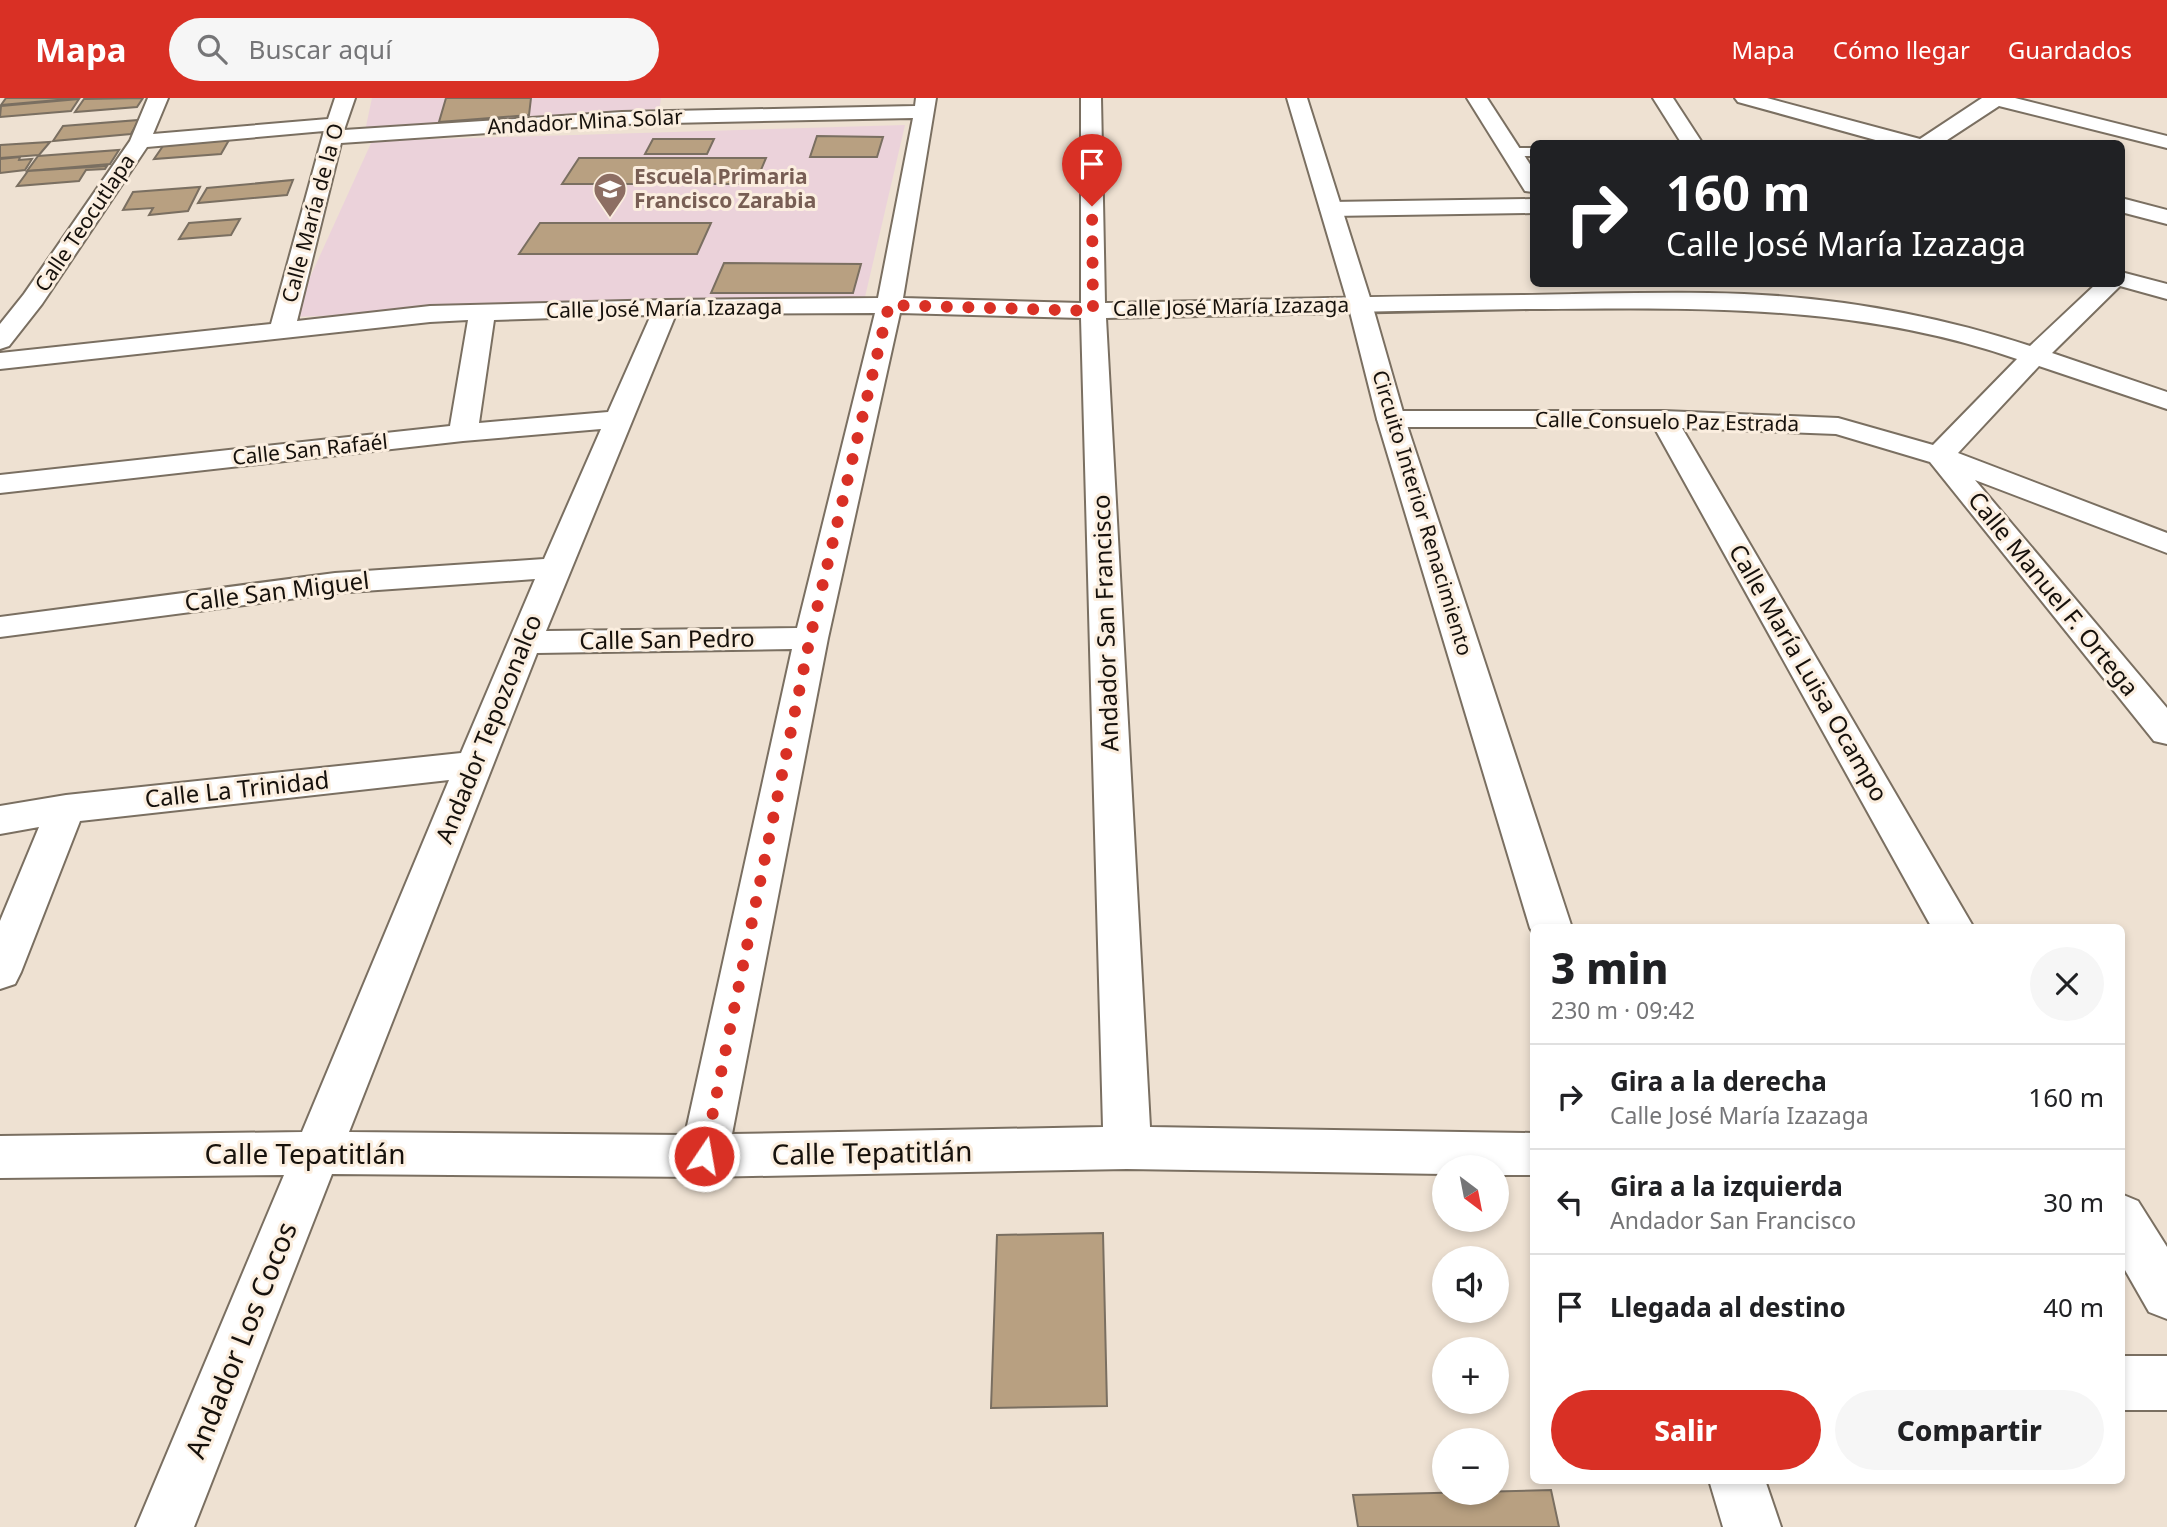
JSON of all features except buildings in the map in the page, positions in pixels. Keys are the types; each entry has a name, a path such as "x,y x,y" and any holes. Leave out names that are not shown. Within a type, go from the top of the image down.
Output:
{"street":[{"name":"Calle Teocutlapa","path":"0,341 33,299 140,141 158,98"},
{"name":"Calle María de la O","path":"282,329 345,98"},
{"name":"Andador San Francisco","path":"1091,98 1093,311 1127,1148"},
{"name":"Circuito Interior Renacimiento","path":"1297,98 1360,304 1391,419 1550,924"},
{"path":"1477,98 1523,152 1530,176"},
{"path":"1663,98 1690,140"},
{"path":"1745,98 1900,140"},
{"path":"1932,140 1995,99 2167,142"},
{"name":"Andador Mina Solar","path":"140,141 925,105"},
{"path":"704,1156 810,638 889,305 925,105"},
{"path":"1331,209 1530,206"},
{"path":"2125,206 2167,217"},
{"path":"2125,280 2167,292"},
{"path":"1939,456 2035,355 2106,287"},
{"name":"Calle José María Izazaga","path":"0,361 430,314 667,307 889,305 1093,311 1360,304 1710,300 1808,307 1890,318 1969,334 2167,401"},
{"name":"Andador Tepozonalco","path":"316,1153 524,642 667,307"},
{"path":"463,433 482,314"},
{"name":"Calle San Rafaél","path":"0,484 463,433 620,419"},
{"name":"Calle Consuelo Paz Estrada","path":"1391,419 1662,419 1838,426 1939,456 2167,544"},
{"name":"Calle María Luisa Ocampo","path":"1662,419 1951,924"},
{"name":"Calle Manuel F. Ortega","path":"1939,456 2167,732"},
{"name":"Calle San Miguel","path":"0,627 335,583 555,568"},
{"name":"Calle San Pedro","path":"524,642 810,638"},
{"name":"Calle La Trinidad","path":"0,820 66,809 474,764"},
{"path":"0,972 66,809"},
{"name":"Calle Tepatitlán","path":"0,1157 316,1153 704,1156 1127,1148 1530,1154"},
{"name":"Andador Los Cocos","path":"165,1527 316,1153"},
{"path":"2125,1224 2167,1294"},
{"path":"2125,1382 2167,1383"},
{"path":"1738,1484 1752,1527"}],"shaded area":[{"path":"372,98 661,98 659,112 365,131"},
{"name":"Escuela Primaria Francisco Zarabia","path":"905,125 865,297 292,317 372,141"}],"place":[{"name":"Escuela Primaria Francisco Zarabia","path":"610,219"}],"route":[{"path":"704,1156 810,638 889,305 1093,311 1092,206"}]}
